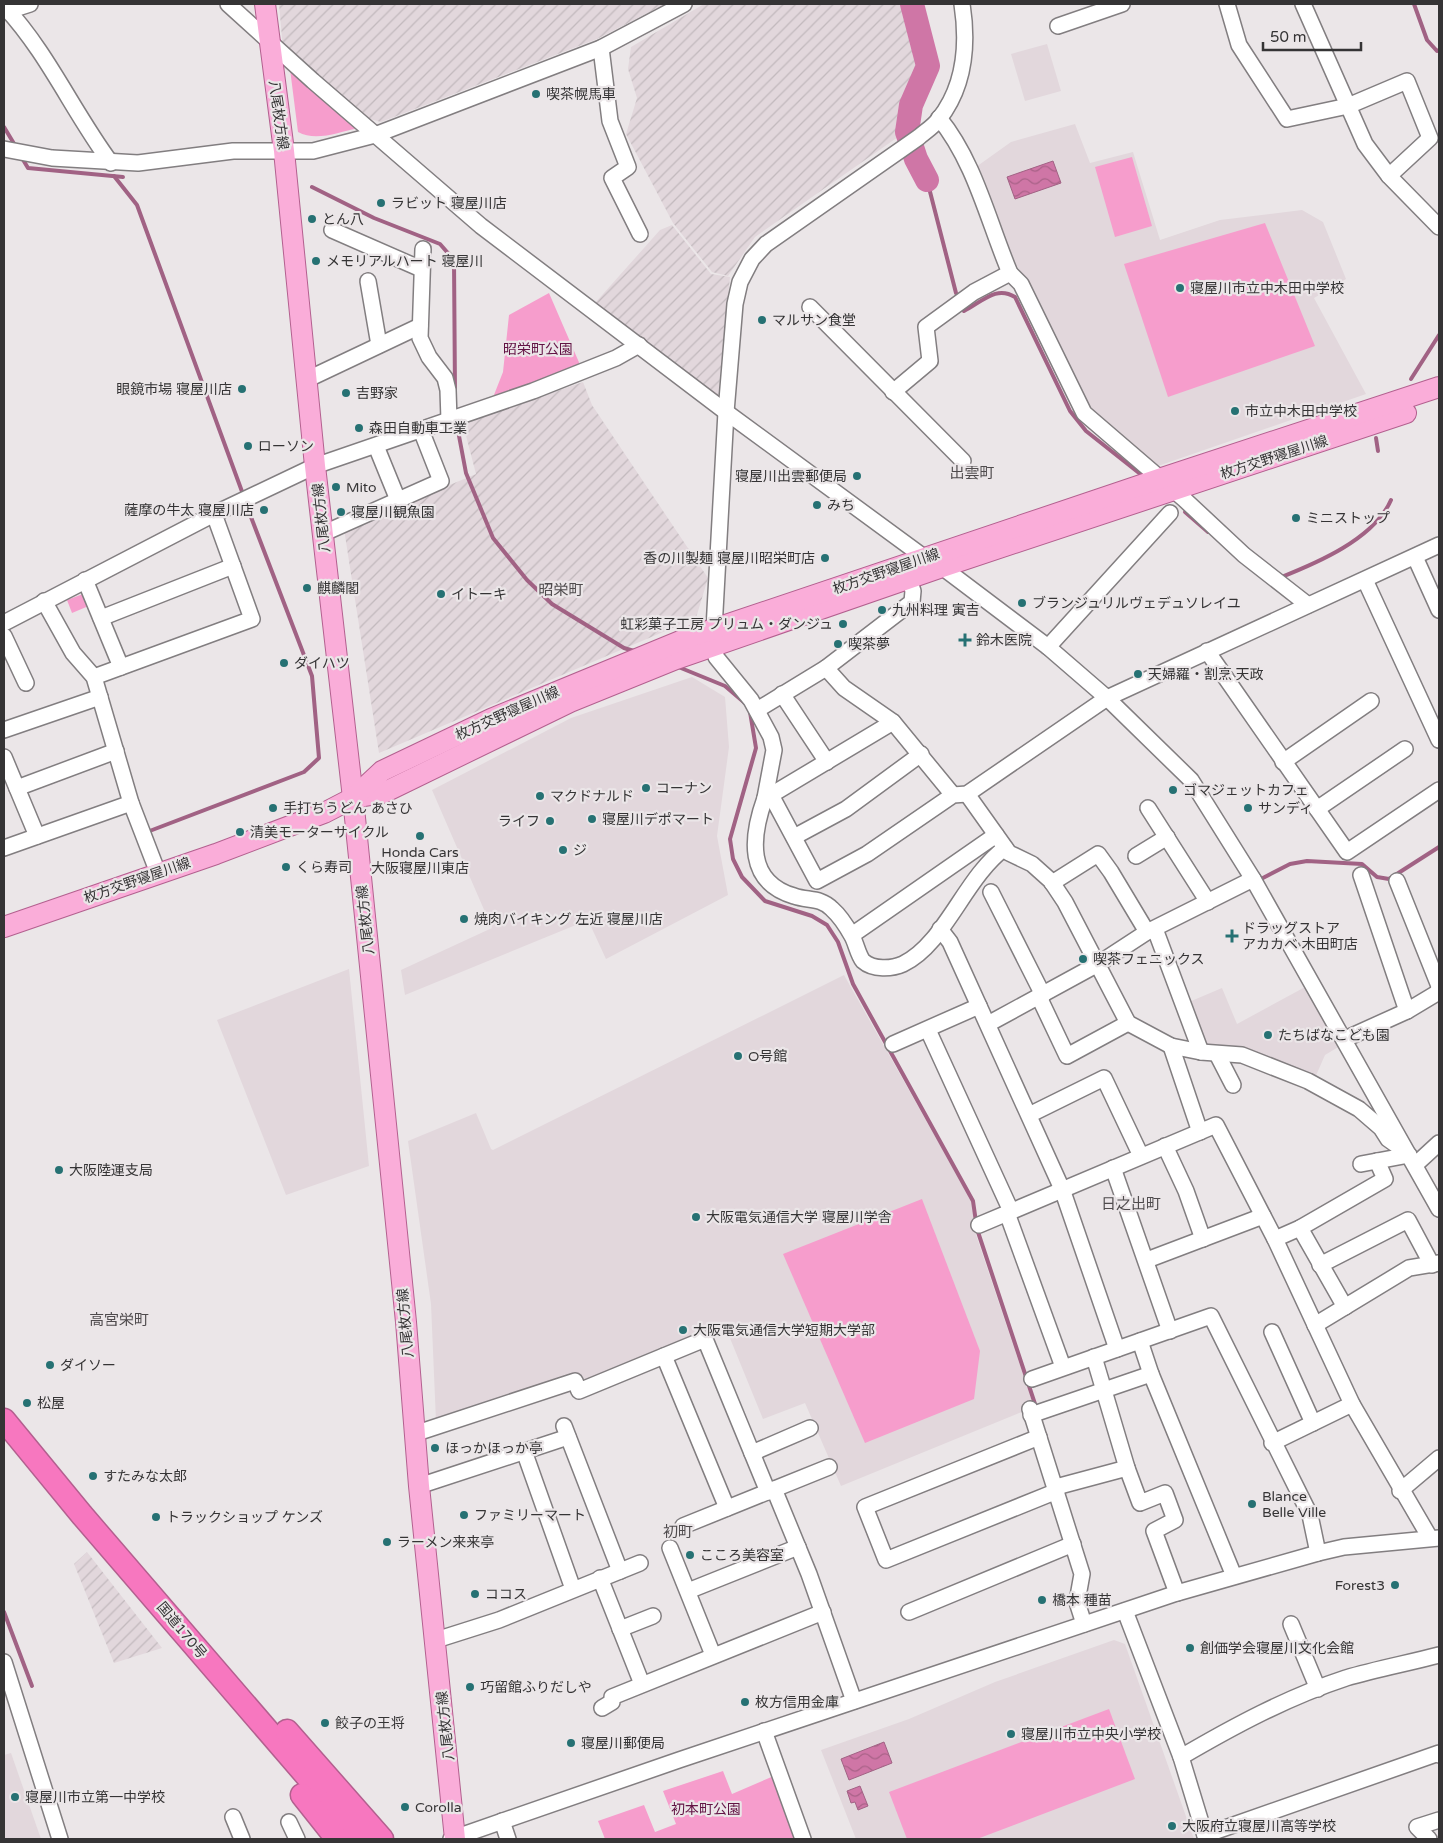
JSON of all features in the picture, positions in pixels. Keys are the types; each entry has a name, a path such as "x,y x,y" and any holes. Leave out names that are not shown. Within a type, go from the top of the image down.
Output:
{"highway":[{"name":"国道170号","path":"4,1420 305,1776 361,1839"},
{"name":"国道170号","path":"4,1442 258,1742 337,1839"},
{"path":"50,1476 160,1581 382,1839"}],"main road":[{"name":"八尾枚方線","path":"265,4 284,151 322,534 353,798 406,1322 418,1486 436,1640 454,1839"},
{"name":"枚方交野寝屋川線","path":"353,798 383,793 652,660 934,562 1166,485 1439,387"},
{"name":"枚方交野寝屋川線","path":"1166,485 1439,402"},
{"name":"枚方交野寝屋川線","path":"4,927 216,854 324,813 353,798 382,771 491,719 628,661 676,659 714,637 909,579 934,562"}],"street":[{"path":"30,4 6,8 40,50 86,130 111,163"},
{"path":"228,4 268,38 313,81 482,226 576,300 1048,647 1106,698 1190,780 1253,879 1345,1039 1439,1209"},
{"path":"17,152 111,163 138,163 233,151 314,151 375,134 602,48 684,4"},
{"path":"962,4 965,47 961,75 939,118 918,138 766,244 752,259 740,282 735,304 726,412 714,637 716,657 752,700 771,737 774,750 768,797 756,834 756,862 765,879 778,890 795,897 824,901 834,910 852,935 863,960 874,966 884,968 902,964 912,958 940,929 1001,842"},
{"path":"1227,4 1239,45 1287,119 1348,106 1407,81 1430,138 1390,176"},
{"path":"1303,4 1365,144 1390,176 1439,227"},
{"path":"1058,26 1114,5"},
{"path":"602,48 610,121 628,168 612,178 640,234"},
{"path":"939,118 954,136 972,175 1010,272 1020,284 1084,413 1244,555 1308,605"},
{"path":"332,230 420,269"},
{"path":"423,249 420,269 420,338 429,357 445,378 454,418"},
{"path":"893,392 930,360 926,327 958,302 1010,272"},
{"path":"368,280 379,345"},
{"path":"810,307 963,461"},
{"path":"306,380 420,326"},
{"path":"4,623 214,514 315,466 421,430 616,358 639,345"},
{"path":"322,534 441,481 421,430"},
{"path":"376,446 398,500"},
{"path":"1048,647 1170,513"},
{"path":"94,677 252,619 214,514"},
{"path":"768,797 794,838 817,881 867,854 1106,698 1439,545"},
{"path":"1415,557 1439,610"},
{"path":"101,618 233,566"},
{"path":"757,710 826,668 912,602 913,592 909,579"},
{"path":"85,580 121,667"},
{"path":"1365,580 1438,737"},
{"path":"44,601 73,653 94,677 132,803 158,873"},
{"path":"4,636 26,683"},
{"path":"1207,651 1347,852 1439,790"},
{"path":"826,668 844,688 893,722 960,794 1009,853 1032,864 1052,883 1065,902 1128,1023 1171,1046 1201,1052 1242,1055 1308,1081 1359,1109 1381,1128 1388,1139 1412,1160"},
{"path":"782,694 827,762"},
{"path":"4,730 100,697"},
{"path":"1284,762 1371,701"},
{"path":"768,797 893,722"},
{"path":"1317,809 1406,750"},
{"path":"16,788 116,751"},
{"path":"794,838 846,809 921,754"},
{"path":"4,757 37,836"},
{"path":"4,848 132,803"},
{"path":"1148,808 1208,902"},
{"path":"1136,856 1166,837"},
{"path":"852,935 1001,842"},
{"path":"1052,883 1098,854 1151,930 1201,1052"},
{"path":"1361,875 1406,1011"},
{"path":"988,1024 1098,964 1151,930 1253,879"},
{"path":"1345,1039 1406,1011 1437,993 1439,987 1397,881"},
{"path":"992,892 1067,1056 1128,1023"},
{"path":"940,929 950,942 980,1006 1062,1190 1117,1349"},
{"path":"893,1044 980,1006"},
{"path":"928,1030 1009,1212 1063,1367"},
{"path":"1171,1046 1200,1132"},
{"path":"1217,1054 1233,1085"},
{"path":"1029,1115 1104,1078 1141,1156"},
{"path":"454,1839 854,1700 1176,1593 1318,1553 1435,1538 1400,1491 1352,1404 1275,1239 1216,1125 978,1225"},
{"path":"1361,1164 1377,1161 1412,1160 1439,1143"},
{"path":"1165,1146 1186,1191 1203,1239"},
{"path":"1275,1239 1300,1228 1385,1179 1377,1161"},
{"path":"1113,1168 1147,1260 1170,1331"},
{"path":"1147,1260 1263,1216"},
{"path":"1316,1325 1409,1268 1436,1264 1408,1220 1320,1265"},
{"path":"1300,1228 1345,1307"},
{"path":"1032,1379 1210,1316 1310,1515 1318,1553"},
{"path":"1272,1332 1313,1423"},
{"path":"414,1434 575,1381 579,1390 705,1339 752,1453 798,1547 854,1700"},
{"path":"1140,1341 1151,1374 1237,1576"},
{"path":"664,1356 727,1508"},
{"path":"1094,1357 1127,1468 1140,1503 1165,1493 1175,1520 1154,1530 1176,1593"},
{"path":"1084,1624 1077,1602 1082,1574 1060,1487 1039,1437 1031,1412 1151,1374"},
{"path":"1272,1442 1352,1404"},
{"path":"752,1453 810,1428"},
{"path":"418,1486 524,1451 566,1431 620,1571"},
{"path":"1039,1437 865,1507 886,1560 1060,1487 1127,1468"},
{"path":"524,1451 573,1590"},
{"path":"1400,1491 1439,1458"},
{"path":"683,1526 829,1467"},
{"path":"909,1612 1073,1544"},
{"path":"688,1591 798,1547"},
{"path":"670,1548 713,1655"},
{"path":"436,1640 499,1620 640,1563"},
{"path":"600,1578 642,1684"},
{"path":"1125,1611 1181,1757 1205,1837 1438,1754 1439,1756"},
{"path":"602,1708 612,1702 612,1697 823,1612"},
{"path":"620,1629 653,1616"},
{"path":"1290,1624 1318,1689"},
{"path":"1181,1757 1245,1720 1318,1689 1347,1678 1439,1655"},
{"path":"4,1662 60,1839"},
{"path":"764,1731 804,1839"},
{"path":"233,1817 242,1839"},
{"path":"1429,1839 1417,1827 1439,1820"},
{"path":"502,1821 508,1839"},
{"path":"289,1822 297,1839"}],"shaded area":[{"path":"279,4 665,4 597,39 381,122 366,118 283,49"},
{"path":"704,4 906,4 918,68 915,85 905,102 898,137 755,237 728,276 712,272 673,223 626,134 637,98 628,69 631,47"},
{"path":"1047,44 1061,91 1025,101 1011,54"},
{"name":"寝屋川市立中木田中学校","path":"1075,124 1090,163 1133,152 1160,240 1220,220 1302,210 1323,222 1346,279 1314,298 1366,394 1158,466 1096,415 1081,394 1025,277 1003,247 976,167 1011,142"},
{"path":"672,225 711,274 730,277 718,397 595,303 660,230"},
{"path":"583,382 592,405 708,578 696,618 379,753 344,529 476,474 463,424"},
{"path":"692,677 725,697 729,747 717,836 728,895 606,959 588,920 405,995 401,970 492,928 432,790 571,718"},
{"path":"349,969 369,1166 286,1195 217,1020"},
{"name":"大阪電気通信大学 寝屋川学舎","path":"844,975 972,1202 975,1232 1034,1407 841,1486 805,1403 763,1419 725,1326 587,1382 581,1381 577,1374 436,1421 431,1304 408,1141 476,1113 493,1150"},
{"name":"たちばなこども園","path":"1307,986 1340,1046 1325,1055 1314,1080 1206,1050 1189,1002 1222,988 1237,1024"},
{"path":"87,1552 162,1648 114,1663 74,1564"},
{"name":"寝屋川市立中央小学校","path":"1114,1640 1125,1644 1194,1839 856,1839 821,1750 909,1719 995,1682"},
{"name":"寝屋川市立第一中学校","path":"11,1753 41,1839 4,1839 4,1755"}],"green space":[{"path":"290,69 358,128 320,136 305,135 298,132"},
{"path":"1132,157 1152,226 1115,237 1095,167"},
{"path":"1265,223 1315,346 1168,397 1124,264"},
{"name":"昭栄町公園","path":"549,293 581,367 492,400 503,372 509,315"},
{"path":"83,594 91,605 72,613 67,600"},
{"path":"922,1199 980,1351 974,1399 865,1443 783,1254"},
{"path":"1109,1709 1135,1779 977,1839 907,1839 889,1792"},
{"name":"初本町公園","path":"723,1771 732,1794 776,1775 798,1839 605,1839 598,1821 644,1805 655,1832 676,1824 663,1791"}],"water":[{"path":"1053,161 1061,183 1015,199 1007,177"},
{"path":"884,1742 892,1763 849,1780 841,1759"},
{"path":"860,1786 868,1806 858,1810 855,1802 851,1803 847,1791"}],"waterway":[{"path":"912,4 928,66 911,105 907,132 916,159 927,180"},
{"path":"1414,4 1427,40 1437,51 1439,50"},
{"path":"4,127 16,147"},
{"path":"22,158 28,168 123,177"},
{"path":"114,176 137,205 244,497"},
{"path":"927,180 956,293"},
{"path":"312,187 374,218 440,244 454,260 455,393"},
{"path":"964,311 995,294 1002,293 1015,297 1070,411 1086,431 1139,473"},
{"path":"1411,379 1439,335"},
{"path":"456,420 466,473 493,538 527,580 552,604 624,648 634,651"},
{"path":"1376,438 1378,451"},
{"path":"1279,578 1327,557 1358,538 1372,527 1383,514 1391,500"},
{"path":"147,832 304,772 319,758 312,676 246,504"},
{"path":"1185,512 1208,532"},
{"path":"676,666 725,686 746,704"},
{"path":"750,712 756,748 730,839 733,859 742,877 765,901 812,916 827,925 838,942 853,984 973,1201 976,1222"},
{"path":"1261,879 1290,864 1307,861 1362,864 1377,877 1389,879 1439,847"},
{"path":"977,1229 1036,1407"},
{"path":"4,1612 32,1686"}],"place":[{"name":"喫茶幌馬車","path":"536,94"},
{"name":"ラビット 寝屋川店","path":"381,203"},
{"name":"とん八","path":"312,219"},
{"name":"メモリアルハート 寝屋川","path":"316,261"},
{"name":"寝屋川市立中木田中学校","path":"1180,288"},
{"name":"マルサン食堂","path":"762,320"},
{"name":"眼鏡市場 寝屋川店","path":"242,389"},
{"name":"吉野家","path":"346,393"},
{"name":"市立中木田中学校","path":"1235,411"},
{"name":"森田自動車工業","path":"359,428"},
{"name":"ローソン","path":"248,446"},
{"name":"寝屋川出雲郵便局","path":"857,476"},
{"name":"Mito","path":"336,487"},
{"name":"みち","path":"817,505"},
{"name":"薩摩の牛太 寝屋川店","path":"264,510"},
{"name":"寝屋川観魚園","path":"341,512"},
{"name":"ミニストップ","path":"1296,518"},
{"name":"香の川製麺 寝屋川昭栄町店","path":"825,558"},
{"name":"麒麟閣","path":"307,588"},
{"name":"イトーキ","path":"441,594"},
{"name":"ブランジュリルヴェデュソレイユ","path":"1022,603"},
{"name":"九州料理 寅吉","path":"882,610"},
{"name":"虹彩菓子工房 プリュム・ダンジュ","path":"843,624"},
{"name":"鈴木医院","path":"965,640"},
{"name":"喫茶夢","path":"838,644"},
{"name":"ダイハツ","path":"284,663"},
{"name":"天婦羅・割烹 天政","path":"1138,674"},
{"name":"コーナン","path":"646,788"},
{"name":"ゴマジェットカフェ","path":"1173,790"},
{"name":"マクドナルド","path":"540,796"},
{"name":"手打ちうどん あさひ","path":"273,808"},
{"name":"サンディ","path":"1248,808"},
{"name":"寝屋川デポマート","path":"592,819"},
{"name":"ライフ","path":"550,821"},
{"name":"清美モーターサイクル","path":"240,832"},
{"name":"Honda Cars 大阪寝屋川東店","path":"420,836"},
{"name":"ジ","path":"563,850"},
{"name":"くら寿司","path":"286,867"},
{"name":"焼肉バイキング 左近 寝屋川店","path":"464,919"},
{"name":"ドラッグストア アカカベ 木田町店","path":"1232,936"},
{"name":"喫茶フェニックス","path":"1083,959"},
{"name":"たちばなこども園","path":"1268,1035"},
{"name":"O号館","path":"738,1056"},
{"name":"大阪陸運支局","path":"59,1170"},
{"name":"大阪電気通信大学 寝屋川学舎","path":"696,1217"},
{"name":"大阪電気通信大学短期大学部","path":"683,1330"},
{"name":"ダイソー","path":"50,1365"},
{"name":"松屋","path":"27,1403"},
{"name":"ほっかほっか亭","path":"435,1448"},
{"name":"すたみな太郎","path":"93,1476"},
{"name":"Blance Belle Ville","path":"1252,1504"},
{"name":"ファミリーマート","path":"464,1515"},
{"name":"トラックショップ ケンズ","path":"156,1517"},
{"name":"ラーメン来来亭","path":"387,1542"},
{"name":"こころ美容室","path":"690,1555"},
{"name":"Forest3","path":"1395,1585"},
{"name":"ココス","path":"475,1594"},
{"name":"橋本 種苗","path":"1042,1600"},
{"name":"創価学会寝屋川文化会館","path":"1190,1648"},
{"name":"巧留館ふりだしや","path":"470,1687"},
{"name":"枚方信用金庫","path":"745,1702"},
{"name":"餃子の王将","path":"325,1723"},
{"name":"寝屋川市立中央小学校","path":"1011,1734"},
{"name":"寝屋川郵便局","path":"571,1743"},
{"name":"寝屋川市立第一中学校","path":"15,1797"},
{"name":"Corolla","path":"405,1807"},
{"name":"大阪府立寝屋川高等学校","path":"1172,1826"}],"district":[{"name":"出雲町","path":"972,473"},
{"name":"昭栄町","path":"561,590"},
{"name":"日之出町","path":"1131,1204"},
{"name":"高宮栄町","path":"119,1320"},
{"name":"初町","path":"678,1532"}]}
